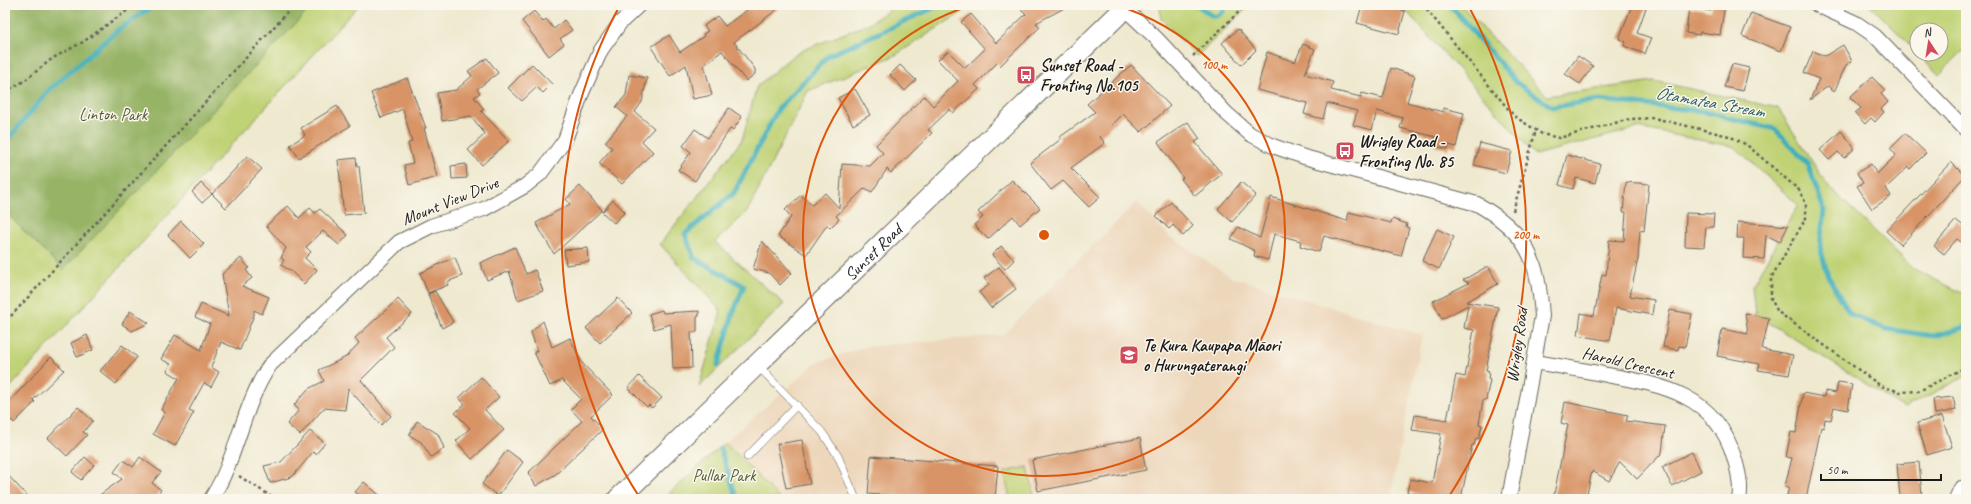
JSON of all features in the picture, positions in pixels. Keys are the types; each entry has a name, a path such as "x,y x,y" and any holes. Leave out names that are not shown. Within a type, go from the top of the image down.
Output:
{"main road":[{"name":"Sunset Road","path":"618,499 1126,7"}],"street":[{"name":"Mount View Drive","path":"211,499 227,468 250,403 260,380 270,365 383,255 399,242 431,226 484,209 505,199 540,174 565,140 581,95 602,50 620,23 639,5"},
{"path":"1817,5 1856,23 1875,36 1966,130"},
{"name":"Wrigley Road","path":"1126,7 1226,113 1250,134 1273,146 1304,157 1476,204 1498,216 1521,238 1534,263 1540,287 1542,316 1508,499"},
{"name":"Harold Crescent","path":"1534,362 1638,380 1669,388 1695,402 1716,420 1730,443 1738,470 1739,499"}],"lane":[{"path":"757,365 797,405 829,442 838,456 856,499"},
{"path":"747,457 797,405"}],"path":[{"path":"5,92 24,81 52,58 83,42 135,5"},
{"path":"5,318 17,309 294,5"},
{"path":"1182,67 1246,5"},
{"path":"1423,5 1514,116 1542,134 1559,138 1630,119 1654,118 1729,136 1747,145 1799,190 1806,204 1806,218 1771,278 1771,299 1778,312 1881,386 1900,392 1919,391 1966,367"},
{"path":"1506,223 1516,205 1536,130"},
{"path":"227,468 275,499"}],"shaded area":[{"name":"Te Kura Kaupapa Māori o Hurungaterangi","path":"1137,202 1169,236 1231,277 1422,335 1390,499 780,499 725,442 816,363 864,347 1003,335"}],"green space":[{"name":"Linton Park","path":"5,5 359,5 5,393"},
{"name":"Linton Park","path":"5,5 313,5 63,270 5,212"},
{"path":"897,5 973,5 894,56 808,91 747,212 715,242 784,304 699,387 721,311 660,244 742,140 757,86 790,58 805,49 868,24"},
{"path":"1160,5 1250,5 1197,56 1161,19"},
{"path":"1401,5 1461,5 1547,96 1654,81 1778,108 1827,185 1914,269 1966,295 1966,376 1904,408 1755,314 1752,286 1798,205 1735,147 1638,128 1535,155"},
{"path":"1870,5 1966,5 1966,48 1939,75 1927,62 1949,62 1949,22 1909,22 1909,44"},
{"name":"Pullar Park","path":"725,442 780,499 663,499"},
{"path":"1028,467 1035,499 1010,499 1004,472"}],"building":[{"path":"754,5 783,5 734,42 755,69 755,74 746,81 722,51 704,65 712,95 693,99 686,65 670,76 651,47 669,35 680,52 704,36 703,34 708,31 704,26 717,16 725,26"},
{"path":"1017,5 1070,5 1036,23 1040,27 1000,66 997,63 975,85 979,89 953,113 950,109 928,130 932,133 891,173 887,169 872,192 865,188 836,216 839,219 830,228 827,225 806,255 778,236 791,217 785,210 801,195 812,205 825,193 839,208 842,164 870,166 883,153 876,145 924,96 933,106 958,81 938,60 948,51 965,68 985,49 961,22 971,14 996,43 1026,14"},
{"path":"1362,5 1382,5 1405,11 1399,34 1357,23"},
{"path":"1632,5 1647,5 1637,33 1651,38 1645,54 1624,46 1626,42 1619,39"},
{"path":"1712,5 1725,5 1720,35 1700,32 1699,35 1686,33 1689,7 1711,11"},
{"path":"534,11 543,22 546,19 554,29 564,20 572,30 560,39 564,44 549,56 522,21"},
{"path":"1751,13 1790,27 1781,51 1742,36"},
{"path":"1238,29 1256,50 1241,65 1222,43"},
{"path":"1303,44 1315,49 1305,74 1333,82 1331,90 1361,97 1362,93 1383,98 1391,68 1415,76 1407,102 1443,112 1443,108 1464,113 1456,147 1449,145 1448,149 1434,146 1436,137 1400,128 1403,118 1377,111 1372,130 1353,125 1357,111 1327,103 1323,119 1304,114 1307,103 1257,90 1267,52 1295,62"},
{"path":"1843,45 1852,61 1846,65 1834,92 1828,86 1810,100 1819,79 1804,73 1813,51 1825,56"},
{"path":"1578,56 1593,66 1580,84 1565,74"},
{"path":"487,58 498,73 477,89 480,93 474,97 484,109 481,111 509,141 482,165 468,150 485,134 471,116 442,121 437,93 456,90 472,76 468,71"},
{"path":"532,64 552,84 543,93 537,87 522,101 508,88"},
{"path":"1732,64 1749,68 1743,91 1724,87"},
{"path":"900,65 916,80 905,91 890,75"},
{"path":"1131,65 1170,106 1141,132 1123,114 1100,137 1105,143 1071,168 1100,197 1089,207 1063,181 1051,190 1030,163 1061,139 1060,137 1095,112 1087,104"},
{"path":"629,75 647,78 642,102 635,112 654,128 642,141 653,152 622,184 599,163 612,148 605,142 627,116 616,107 626,95"},
{"path":"1872,77 1885,90 1881,94 1888,102 1881,109 1884,112 1875,122 1871,118 1865,124 1855,113 1861,108 1850,97"},
{"path":"407,78 426,128 424,128 437,177 409,185 404,165 413,163 408,143 412,142 403,109 381,118 371,93"},
{"path":"855,89 870,115 853,125 838,98"},
{"path":"337,106 350,126 299,158 290,145 305,135 301,128"},
{"path":"729,108 742,117 733,130 730,129 695,181 678,170 691,152 683,146 695,129 708,138"},
{"path":"1188,122 1200,139 1195,142 1222,174 1195,196 1181,179 1183,178 1158,142"},
{"path":"1841,131 1853,145 1853,150 1844,158 1838,152 1829,160 1820,150"},
{"path":"1905,133 1926,153 1910,169 1908,167 1886,188 1891,196 1872,209 1857,186 1863,183 1857,173 1871,164 1877,174 1896,155 1890,148"},
{"path":"1480,143 1512,151 1506,173 1474,165"},
{"path":"1567,155 1600,164 1595,183 1576,178 1573,189 1559,185"},
{"path":"247,156 262,169 226,208 212,194"},
{"path":"356,158 357,166 359,166 364,213 344,215 338,160"},
{"path":"1951,162 1965,176 1901,245 1886,231"},
{"path":"466,164 467,178 452,179 451,166"},
{"path":"1012,180 1040,208 1020,225 1013,216 988,239 974,225 983,217 978,212"},
{"path":"1241,182 1256,195 1232,222 1218,209"},
{"path":"1626,182 1649,184 1644,231 1640,230 1638,259 1630,296 1654,300 1652,315 1616,308 1610,341 1578,335 1581,313 1594,316 1602,274 1606,275 1609,240 1624,241 1626,212 1623,212"},
{"path":"201,183 212,194 202,203 192,192"},
{"path":"580,186 602,210 554,254 536,223 570,204 566,199"},
{"path":"1271,197 1347,221 1349,212 1391,223 1392,219 1407,224 1406,227 1409,228 1401,256 1324,236 1319,252 1300,246 1301,241 1274,234 1268,260 1254,256 1255,251 1231,239 1238,227 1260,238"},
{"path":"613,200 625,212 614,223 602,212"},
{"path":"1171,202 1193,226 1183,236 1173,225 1169,229 1156,216"},
{"path":"288,206 299,218 310,208 315,213 320,209 348,235 339,245 323,231 306,247 311,252 305,258 317,270 304,284 291,271 281,265 284,260 281,258 286,248 266,226"},
{"path":"1686,213 1714,214 1713,227 1706,227 1704,247 1685,246"},
{"path":"1956,220 1966,228 1966,246 1957,239 1944,254 1934,246"},
{"path":"181,221 204,244 190,258 168,235"},
{"path":"1738,222 1788,226 1780,242 1766,235 1764,259 1743,258 1744,238 1737,238"},
{"path":"1437,229 1454,237 1439,269 1422,261"},
{"path":"762,241 792,273 780,285 769,273 753,269"},
{"path":"1001,246 1014,260 1005,269 992,255"},
{"path":"515,247 526,274 535,270 543,291 518,300 509,271 487,280 480,263"},
{"path":"588,248 589,262 566,265 564,250"},
{"path":"455,257 462,276 447,282 448,285 428,293 420,273"},
{"path":"241,258 249,268 246,270 252,278 242,286 269,297 262,314 254,310 254,315 240,350 221,342 211,367 219,372 211,387 204,383 189,410 194,412 175,446 153,434 165,412 161,410 179,378 167,371 171,364 161,359 175,335 201,350 210,324 195,317 201,304 229,316 222,274"},
{"path":"1488,266 1498,284 1466,302 1498,307 1486,371 1489,372 1488,379 1490,380 1486,400 1483,400 1479,424 1482,425 1479,439 1476,438 1474,445 1472,445 1461,499 1442,499 1407,492 1410,479 1432,483 1441,434 1412,430 1415,415 1447,420 1456,375 1465,377 1474,330 1464,328 1468,305 1442,319 1433,301 1469,283 1463,280"},
{"path":"999,267 1016,289 991,308 979,292 989,285 984,278"},
{"path":"435,291 453,322 442,328 428,294"},
{"path":"618,298 632,313 600,343 586,328"},
{"path":"398,299 412,314 386,337 394,347 361,380 391,416 381,425 348,388 345,410 324,408 300,435 287,424 299,410 294,405 308,389 324,381 319,370 346,357 359,343 355,338"},
{"path":"662,310 663,313 699,311 699,316 697,317 697,332 691,332 692,368 673,369 671,324 654,329 649,314"},
{"path":"1670,310 1692,314 1685,347 1679,346 1678,350 1663,347"},
{"path":"130,311 149,323 132,331 122,324"},
{"path":"1745,313 1769,318 1762,349 1793,355 1789,375 1758,370 1760,364 1717,356 1722,329 1748,334"},
{"path":"543,321 552,347 570,338 582,363 613,395 591,416 603,429 556,474 536,486 528,473 582,421 571,409 581,399 562,380 550,386 534,352 537,351 531,332"},
{"path":"87,335 93,350 77,357 71,343"},
{"path":"122,345 137,357 116,384 100,371"},
{"path":"51,357 64,370 33,400 35,402 14,423 12,420 5,427 5,406"},
{"path":"639,376 662,398 652,408 649,405 647,407 628,388"},
{"path":"481,377 499,397 485,410 504,430 472,459 456,441 470,428 455,413 465,404 459,398"},
{"path":"1838,382 1852,384 1848,410 1834,407 1831,420 1825,419 1824,428 1821,427 1806,499 1786,499 1789,487 1785,486 1792,458 1786,457 1791,432 1796,433 1803,393 1824,397 1825,391 1836,393"},
{"path":"1953,397 1956,410 1935,414 1933,399"},
{"path":"1565,402 1628,415 1626,421 1665,426 1662,453 1637,479 1620,462 1609,481 1592,471 1586,499 1553,499 1568,425 1561,423"},
{"path":"78,407 93,421 83,432 87,435 67,456 48,438"},
{"path":"1942,416 1952,447 1927,455 1917,423"},
{"path":"417,421 438,434 444,448 431,457 421,442 409,435"},
{"path":"310,431 325,443 316,454 313,452 292,477 270,483 264,466 281,462"},
{"path":"1140,438 1146,470 1038,491 1032,460"},
{"path":"802,440 810,484 786,488 777,444"},
{"path":"507,450 523,462 498,496 482,484"},
{"path":"1692,452 1701,471 1672,486 1662,467"},
{"path":"871,456 998,466 995,499 931,499 868,494"},
{"path":"85,457 94,465 81,480 72,472"},
{"path":"140,457 161,472 152,483 161,490 154,499 94,499 122,479 114,472 123,460 133,467"},
{"path":"1919,462 1922,496 1900,497 1897,464"},
{"path":"5,472 30,499 5,499"},
{"path":"364,482 384,499 364,499 355,492"}],"waterway":[{"path":"5,143 49,90 118,30 154,5"},
{"name":"Ōtamatea Stream","path":"718,365 733,313 744,286 694,258 685,234 734,193 778,109 828,56 940,5"},
{"name":"Ōtamatea Stream","path":"1198,5 1210,15 1214,16 1217,16 1224,11 1228,5"},
{"name":"Ōtamatea Stream","path":"1450,5 1517,83 1552,107 1599,100 1701,111 1775,129 1808,164 1824,210 1820,247 1828,276 1850,314 1885,329 1934,336 1966,327"},
{"name":"Ōtamatea Stream","path":"720,448 737,499"}],"place":[{"name":"Sunset Road - Fronting No.105","path":"1026,75"},
{"name":"Wrigley Road - Fronting No. 85","path":"1345,151"},
{"name":"Te Kura Kaupapa Māori o Hurungaterangi","path":"1129,355"}]}
